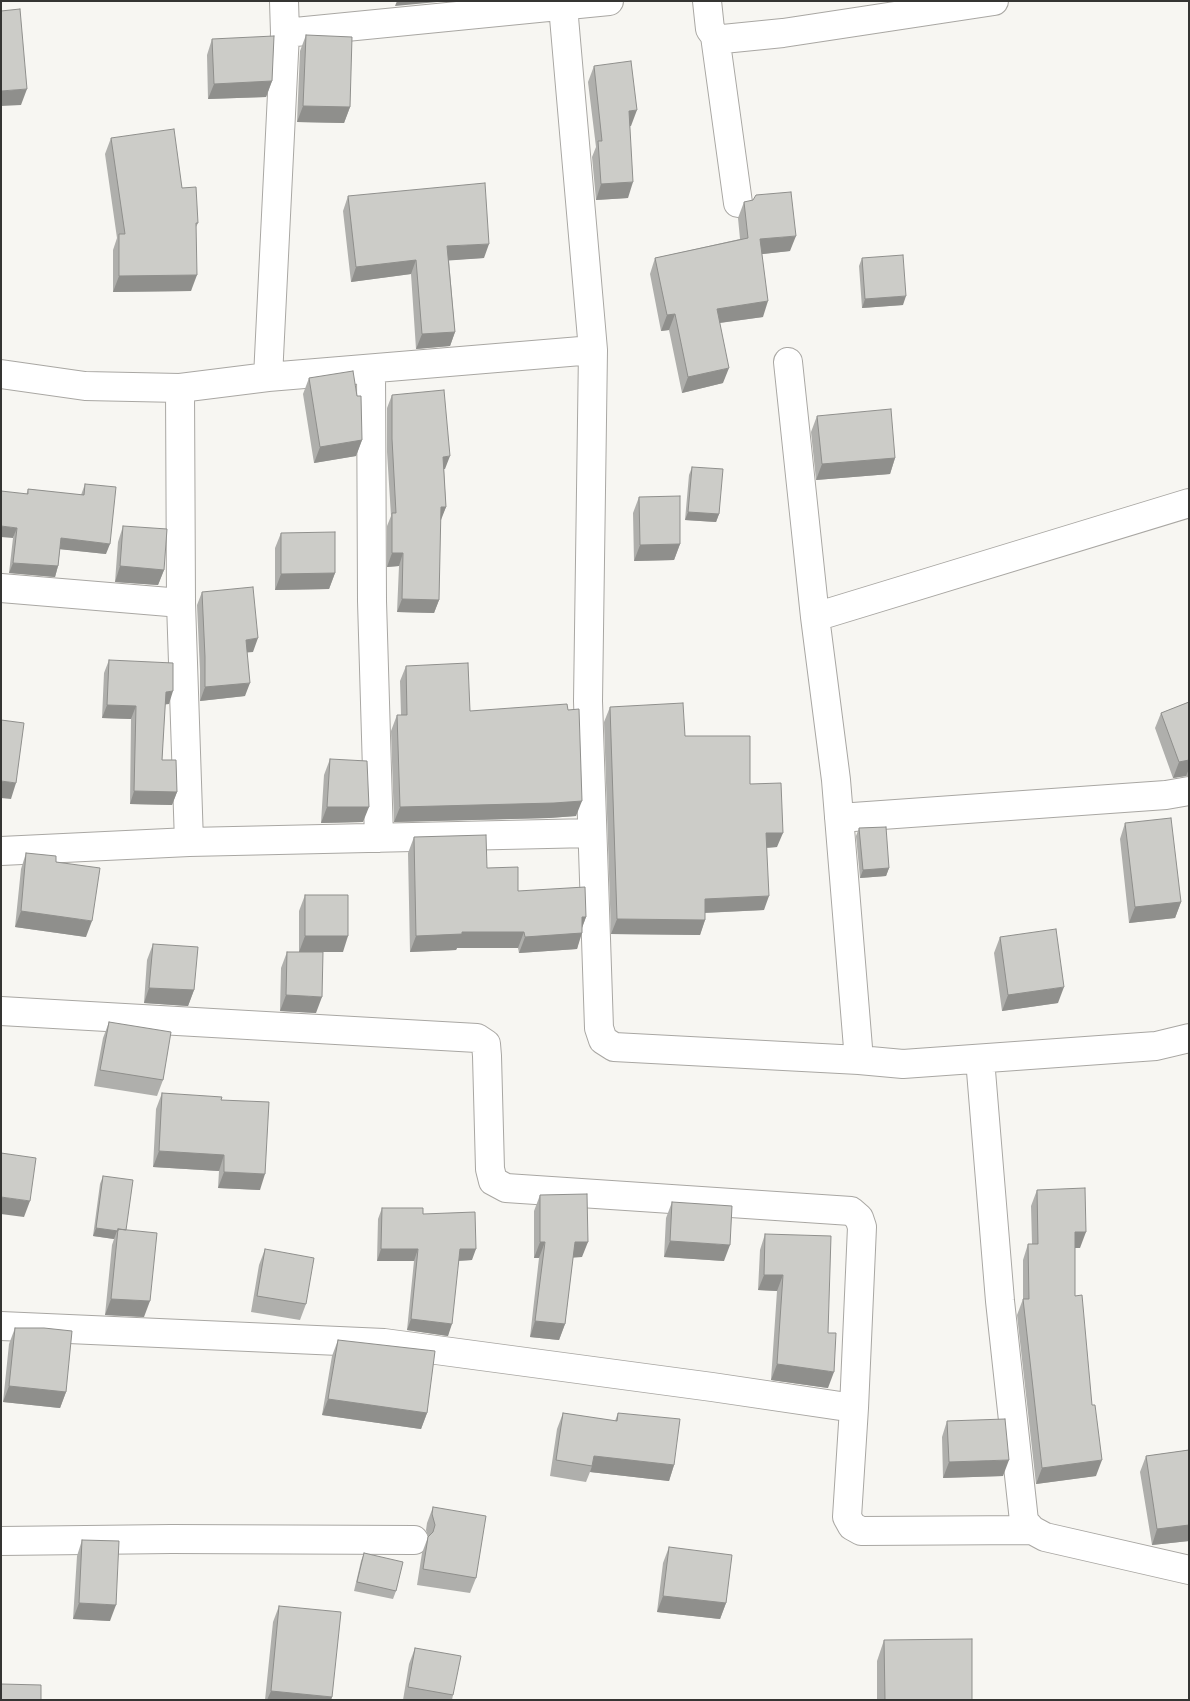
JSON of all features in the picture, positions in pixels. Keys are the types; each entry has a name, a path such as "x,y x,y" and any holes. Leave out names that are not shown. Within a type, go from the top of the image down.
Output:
{"street":[{"path":"268,377 285,33 284,1"},
{"path":"285,33 609,1"},
{"path":"707,1 710,30 715,36 738,203"},
{"path":"715,36 723,38 783,33 994,1"},
{"path":"563,6 593,350 588,700 599,1028 603,1040 614,1047 903,1064 1156,1046 1189,1038"},
{"path":"1,374 84,386 180,388 268,377 593,350"},
{"path":"788,362 815,617 839,818 859,1060"},
{"path":"371,368 372,601 379,838"},
{"path":"180,388 181,603 189,842"},
{"path":"815,617 1189,503"},
{"path":"1,588 181,603"},
{"path":"839,818 1166,795 1189,790"},
{"path":"1,851 189,842 592,834"},
{"path":"1,1011 477,1038 486,1044 490,1169 493,1181 506,1188 851,1211 859,1218 862,1227 847,1517 852,1526 861,1531 1032,1530"},
{"path":"980,1058 1000,1302 1024,1520 1032,1530 1045,1537 1189,1570"},
{"path":"1,1326 384,1344 854,1408"},
{"path":"1,1541 171,1539 414,1540"}],"building":[{"path":"20,9 27,89 1,91 1,11"},
{"path":"306,35 352,37 350,107 303,106"},
{"path":"274,36 272,81 214,84 212,39"},
{"path":"631,61 637,110 629,111 633,182 601,184 598,141 602,141 594,66"},
{"path":"174,129 182,188 196,187 198,223 196,223 197,275 119,276 119,234 125,234 111,138"},
{"path":"485,183 489,244 447,246 455,332 422,334 416,260 356,267 348,196"},
{"path":"791,192 796,236 760,239 768,301 717,309 729,368 688,377 675,314 667,315 655,258 748,238 744,202 753,200 756,195"},
{"path":"903,255 906,296 865,299 862,258"},
{"path":"353,371 357,396 361,396 362,440 320,447 309,378"},
{"path":"444,390 450,456 443,457 446,507 441,507 439,600 402,599 403,553 392,553 392,513 396,513 392,395"},
{"path":"891,409 895,458 822,464 817,416"},
{"path":"692,467 723,469 719,514 688,512"},
{"path":"85,484 116,487 110,544 61,538 58,566 13,563 17,528 1,526 1,491 28,494 28,489 84,495"},
{"path":"680,496 680,544 640,545 639,497"},
{"path":"123,526 167,529 164,570 120,566"},
{"path":"335,532 335,573 281,574 281,533"},
{"path":"253,587 258,638 246,640 250,683 205,687 202,592"},
{"path":"109,660 173,663 173,691 166,692 162,760 176,760 177,792 134,791 136,706 107,705"},
{"path":"468,663 470,711 567,704 568,710 579,709 582,801 400,807 397,715 407,715 406,666"},
{"path":"1189,702 1189,760 1179,762 1161,713"},
{"path":"683,703 685,736 750,736 750,784 781,783 783,833 766,833 769,896 705,899 705,920 617,919 610,707"},
{"path":"1,720 24,723 16,783 1,781"},
{"path":"330,759 367,761 369,807 327,807"},
{"path":"1171,818 1181,902 1135,907 1125,823"},
{"path":"886,827 889,868 863,870 859,828"},
{"path":"486,835 487,868 518,867 518,891 585,887 586,917 582,917 582,933 525,937 524,932 462,932 462,934 416,936 414,837"},
{"path":"26,853 56,856 56,862 100,868 92,921 21,911"},
{"path":"305,895 348,895 348,936 305,936"},
{"path":"1056,929 1064,987 1008,995 1000,937"},
{"path":"153,944 198,947 194,990 149,988"},
{"path":"287,952 323,952 322,997 286,995"},
{"path":"109,1022 171,1032 163,1080 100,1070"},
{"path":"162,1093 222,1097 221,1100 269,1102 265,1174 224,1172 224,1155 159,1151"},
{"path":"1,1153 36,1158 30,1201 1,1197"},
{"path":"103,1176 133,1180 126,1230 118,1229 118,1231 96,1228"},
{"path":"1085,1188 1086,1232 1075,1232 1075,1296 1082,1295 1092,1405 1095,1405 1102,1460 1042,1468 1023,1299 1029,1299 1028,1244 1038,1244 1037,1190"},
{"path":"587,1194 588,1242 575,1242 565,1324 535,1321 545,1242 540,1242 540,1195"},
{"path":"672,1202 732,1206 730,1245 670,1241"},
{"path":"382,1208 423,1208 423,1214 475,1212 476,1249 460,1249 452,1324 411,1319 418,1249 381,1249"},
{"path":"118,1229 157,1233 150,1301 111,1299"},
{"path":"765,1234 831,1236 828,1333 836,1333 834,1372 777,1364 783,1275 764,1275"},
{"path":"265,1249 314,1258 306,1304 257,1296"},
{"path":"15,1328 44,1328 72,1331 66,1392 9,1386"},
{"path":"338,1340 435,1351 427,1413 328,1399"},
{"path":"563,1413 617,1421 618,1413 680,1419 674,1465 594,1456 592,1466 556,1460"},
{"path":"1005,1419 1009,1460 949,1462 947,1421"},
{"path":"1189,1450 1189,1525 1157,1529 1146,1456"},
{"path":"433,1507 486,1516 476,1578 423,1569 428,1537 433,1532 435,1525 432,1514"},
{"path":"82,1540 119,1541 116,1605 79,1603"},
{"path":"669,1547 732,1555 726,1603 663,1596"},
{"path":"364,1553 403,1562 396,1591 357,1582"},
{"path":"279,1606 341,1612 332,1697 271,1691"},
{"path":"972,1639 972,1700 885,1700 884,1640"},
{"path":"415,1648 461,1656 453,1695 408,1687"},
{"path":"1,1684 41,1685 41,1700 1,1700"}]}
